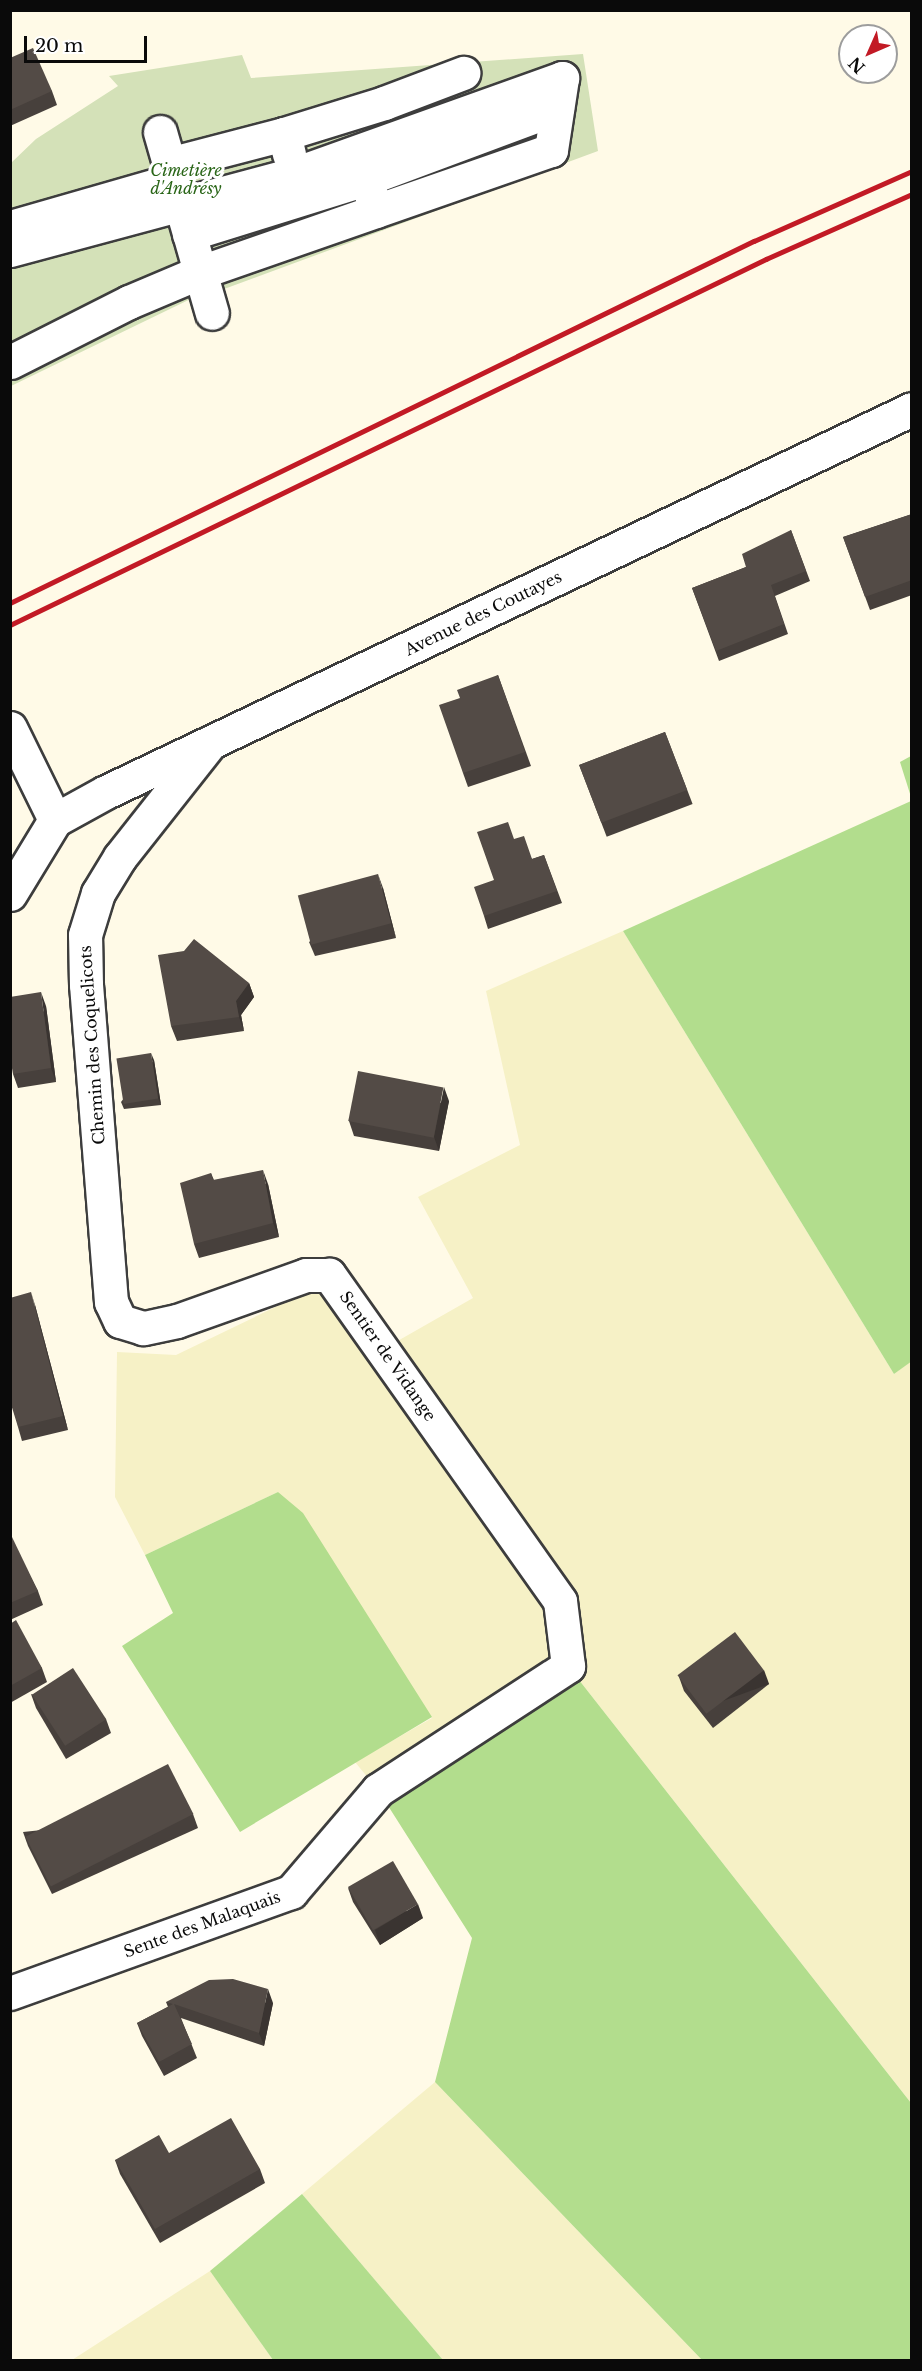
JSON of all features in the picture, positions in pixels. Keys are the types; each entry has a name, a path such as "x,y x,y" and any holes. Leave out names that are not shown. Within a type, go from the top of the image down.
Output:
{"street":[{"path":"10,250 178,196 284,134 463,73"},
{"path":"10,227 294,174 562,78 551,150 200,272 129,302 10,362"},
{"path":"178,196 366,179 557,108"},
{"path":"160,132 212,313"},
{"path":"284,134 294,174"},
{"path":"366,179 376,211"},
{"name":"Avenue des Coutayes","path":"55,820 210,743 912,409"},
{"path":"10,728 55,820 10,894"},
{"name":"Chemin des Coquelicots","path":"108,1277 85,934 98,893 120,856 210,743"},
{"name":"Sentier de Vidange","path":"108,1277 111,1302 120,1321 143,1328 177,1321 306,1275 329,1275 560,1600 568,1666"},
{"name":"Sente des Malaquais","path":"10,1994 291,1892 378,1790 568,1666"}],"shaded area":[{"path":"623,931 894,1374 911,1361 911,2103 568,1666 378,1790 355,1762 432,1718 278,1492 145,1555 115,1497 117,1352 176,1355 319,1286 380,1351 473,1298 418,1197 520,1145 486,991"},
{"path":"435,2082 702,2360 443,2360 302,2194"},
{"path":"210,2271 273,2360 72,2360"}],"green space":[{"name":"Cimetière d'Andrésy","path":"583,54 598,151 216,292 205,292 11,386 11,163 36,139 118,86 109,76 242,55 251,78"},
{"path":"911,756 911,797 900,762"},
{"path":"911,801 912,1361 894,1374 623,931"},
{"path":"278,1492 303,1513 432,1717 240,1832 122,1646 173,1613 145,1555"},
{"path":"568,1666 911,2103 911,2360 702,2360 435,2082 472,1938 378,1790"},
{"path":"302,2194 443,2360 273,2360 210,2271"}],"building":[{"path":"33,48 52,91 10,110 10,58"},
{"path":"912,514 912,580 865,597 843,537"},
{"path":"791,530 806,571 771,585 784,624 716,651 692,588 746,567 742,554"},
{"path":"498,675 525,752 463,773 439,705 460,698 457,690"},
{"path":"665,732 687,790 601,823 579,765"},
{"path":"508,822 514,839 524,836 532,859 544,855 557,891 484,916 474,887 494,880 477,832"},
{"path":"378,874 391,923 311,945 298,895"},
{"path":"194,939 249,983 236,1001 239,1017 171,1026 158,955 184,951"},
{"path":"41,992 51,1068 13,1074 10,1057 10,997"},
{"path":"151,1053 158,1098 124,1104 116,1058"},
{"path":"358,1071 443,1088 434,1138 348,1121"},
{"path":"263,1170 273,1223 194,1244 180,1183 211,1173 213,1180"},
{"path":"31,1292 63,1416 18,1427 10,1401 10,1345 12,1345 10,1341 10,1298"},
{"path":"12,1537 38,1591 10,1603 10,1538"},
{"path":"16,1620 42,1668 10,1686 10,1624"},
{"path":"735,1632 764,1670 706,1714 677,1675"},
{"path":"73,1668 106,1719 65,1746 32,1695"},
{"path":"168,1764 193,1814 51,1887 25,1837"},
{"path":"393,1861 418,1904 373,1930 348,1887"},
{"path":"233,1979 268,1989 259,2033 174,2004 192,2044 159,2062 137,2023 173,2004 166,2002 209,1980"},
{"path":"231,2118 260,2169 155,2229 115,2160 159,2135 169,2153"}],"railway":[{"path":"10,603 754,241 912,171"},
{"path":"10,625 766,259 912,194"}]}
